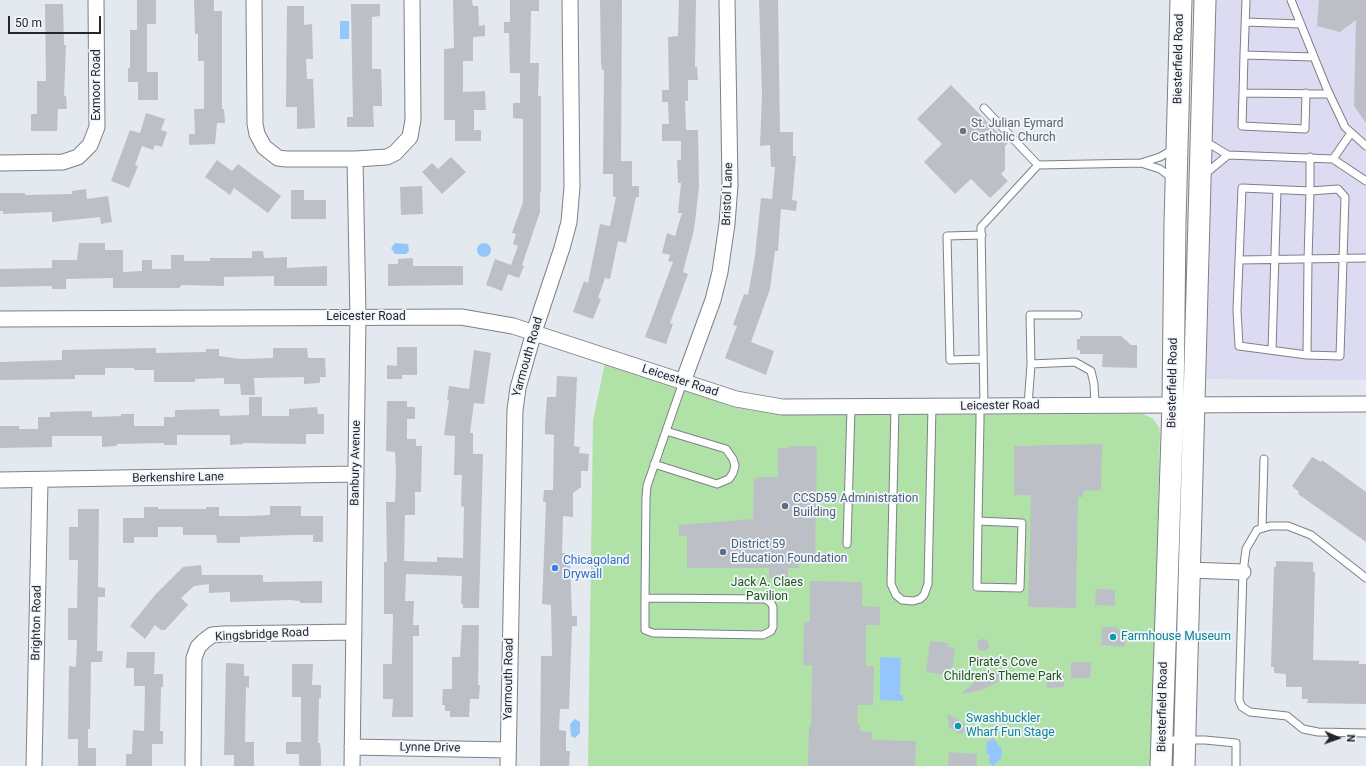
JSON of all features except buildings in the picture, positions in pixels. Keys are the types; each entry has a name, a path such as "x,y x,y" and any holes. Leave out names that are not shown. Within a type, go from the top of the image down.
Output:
{"main road":[{"name":"Biesterfield Road","path":"1161,766 1173,405 1176,181 1181,0"},
{"name":"Biesterfield Road","path":"1184,766 1205,0"}],"street":[{"name":"Exmoor Road","path":"0,163 63,162 78,158 90,145 97,127 96,0"},
{"path":"254,0 255,124 257,134 264,147 278,158 356,160 387,157 395,153 410,137 413,120 412,0"},
{"name":"Yarmouth Road","path":"508,766 515,410 518,388 534,332 562,248 569,222 572,187 570,0"},
{"name":"Bristol Lane","path":"683,382 713,300 720,272 727,224 730,184 728,0"},
{"name":"Banbury Avenue","path":"352,766 358,317 356,160"},
{"name":"Leicester Road","path":"0,319 461,317 513,326 736,399 782,407 851,408 1366,404"},
{"name":"Berkenshire Lane","path":"0,480 40,481 356,474"},
{"name":"Brighton Road","path":"34,766 40,481"},
{"path":"1189,570 1243,572"},
{"name":"Kingsbridge Road","path":"193,766 194,658 198,647 204,640 212,635 223,634 354,632"},
{"name":"Lynne Drive","path":"352,747 508,750"}],"lane":[{"path":"1246,0 1242,126 1305,129 1306,93"},
{"path":"1292,0 1329,94 1345,127 1366,146"},
{"path":"1245,22 1301,24"},
{"path":"1244,55 1314,58"},
{"path":"1243,93 1329,94"},
{"path":"984,108 1038,165"},
{"path":"1333,159 1351,133"},
{"path":"1201,138 1228,155 1333,159 1366,181"},
{"path":"1141,163 1160,157 1177,147"},
{"path":"1200,178 1228,155"},
{"path":"1307,355 1310,157"},
{"path":"978,521 1022,523 1020,588 977,587 978,521 983,359 981,227 1038,165 1141,163 1160,168 1176,181"},
{"path":"1242,188 1310,190 1338,190 1345,197 1340,356 1307,355 1239,346 1236,310 1242,188"},
{"path":"1272,350 1277,190"},
{"path":"982,235 947,236 950,360 983,359"},
{"path":"1239,260 1366,258"},
{"path":"1028,406 1031,364 1030,315 1078,315"},
{"path":"1031,364 1076,362 1091,371 1094,384 1095,405"},
{"path":"645,598 766,599 773,607 773,627 772,631 763,635 653,633 644,630 647,486 683,382"},
{"path":"895,407 891,584 896,596 902,600 913,601 920,599 924,595 928,584 932,407"},
{"path":"847,544 851,408"},
{"path":"654,464 716,484 729,479 733,473 735,466 733,459 726,449 666,431"},
{"path":"1262,528 1264,459"},
{"path":"1366,578 1311,535 1288,526 1270,526 1258,530 1246,549 1243,572 1239,688 1239,700 1242,707 1250,712 1286,716 1303,729 1318,732 1366,733"},
{"path":"1162,740 1236,743 1236,766"}],"shaded area":[{"path":"1216,0 1366,0 1366,380 1206,379"}],"green space":[{"name":"Jack A. Claes Pavilion","path":"605,363 733,407 762,412 821,415 1142,414 1152,418 1159,427 1160,434 1152,766 588,766 593,420"}],"water":[{"path":"340,21 349,21 349,39 340,39"},
{"path":"395,243 408,244 409,251 406,254 395,254 391,248"},
{"path":"484,243 489,245 491,250 489,255 484,257 479,255 477,250 479,245"},
{"path":"880,657 901,658 900,695 903,695 903,701 880,700"},
{"path":"575,719 580,722 580,733 575,738 571,736 570,724"},
{"path":"993,738 1002,749 1001,759 993,766 989,763 989,755 986,753 987,742"}],"place":[{"name":"St. Julian Eymard Catholic Church","path":"963,131"},
{"name":"CCSD59 Administration Building","path":"785,506"},
{"name":"District 59 Education Foundation","path":"723,552"},
{"name":"Chicagoland Drywall","path":"555,568"},
{"name":"Farmhouse Museum","path":"1113,637"},
{"name":"Swashbuckler Wharf Fun Stage","path":"958,726"}],"park label":[{"name":"Pirate's Cove Children's Theme Park","path":"1003,670"}]}
